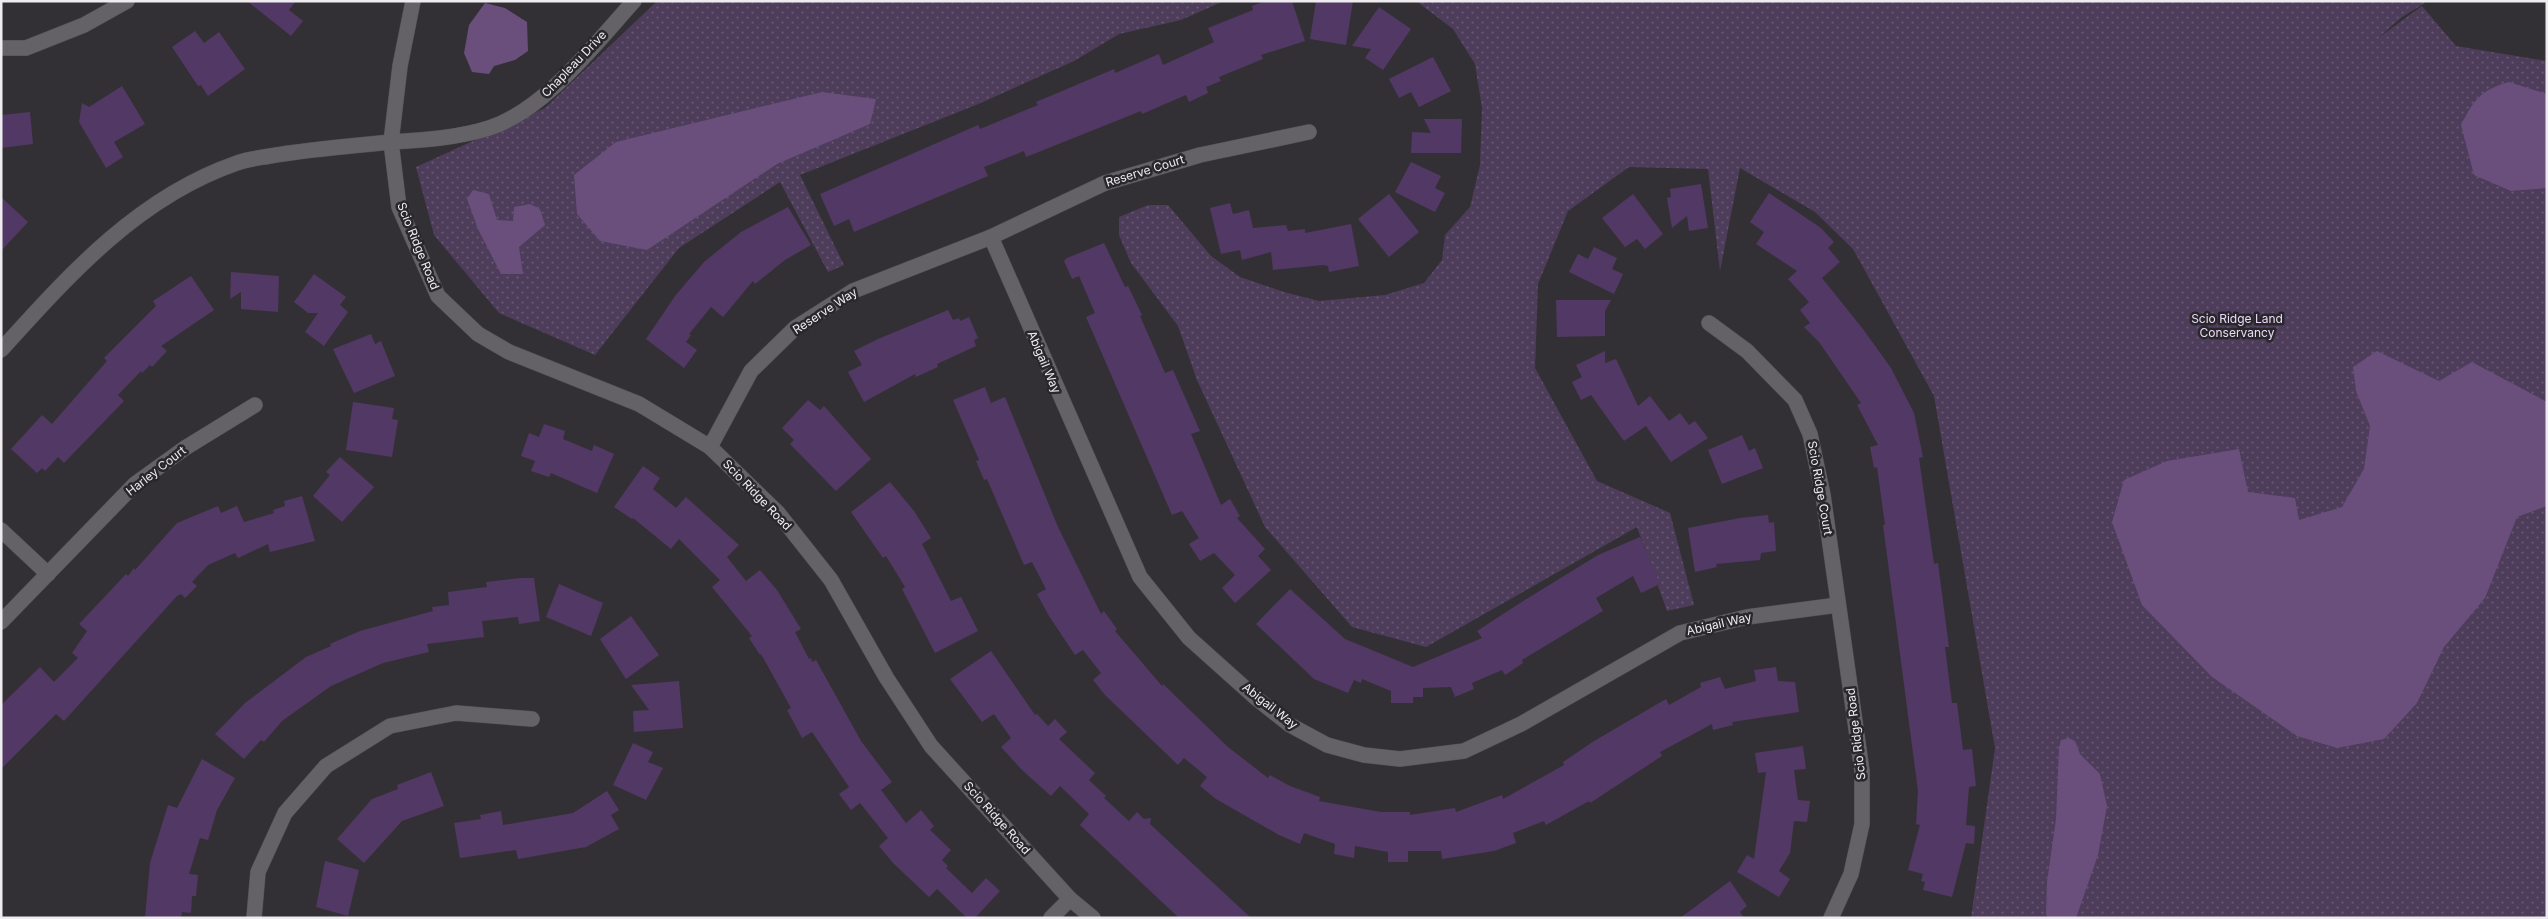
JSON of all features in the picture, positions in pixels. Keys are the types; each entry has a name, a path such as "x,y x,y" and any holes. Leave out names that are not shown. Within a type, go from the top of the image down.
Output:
{"street":[{"path":"1,48 26,48 84,25 127,1"},
{"name":"Scio Ridge Road","path":"413,1 400,66 391,142 399,207 438,296 478,334 509,352 639,404 710,447 778,513 831,580 886,678 931,746 1070,899 1093,918"},
{"name":"Chapleau Drive","path":"391,142 440,139 490,127 537,103 583,58 634,1"},
{"name":"Reserve Court","path":"991,237 1104,183 1200,155 1309,132"},
{"path":"1,350 64,281 117,231 179,188 238,162 292,152 391,142"},
{"name":"Reserve Way","path":"710,447 751,371 795,328 853,291 991,237"},
{"name":"Abigail Way","path":"991,237 1140,577 1166,612 1204,651 1290,725 1328,745 1364,755 1400,759 1464,751 1521,724 1680,633 1747,617 1838,605"},
{"name":"Scio Ridge Court","path":"1709,323 1748,351 1795,400 1810,434 1823,495 1838,605"},
{"name":"Harley Court","path":"1,622 135,484 186,448 255,405"},
{"path":"1,530 48,574"},
{"name":"Scio Ridge Road","path":"1831,918 1851,874 1862,824 1862,771 1838,605"},
{"path":"254,918 258,872 285,813 326,766 390,726 456,713 532,719"},
{"path":"1051,918 1070,899"}],"green space":[{"path":"657,1 1224,1 1181,20 1119,34 1074,61 976,105 800,175 844,265 828,272 780,182 679,248 595,355 499,313 434,235 416,167 545,108"},
{"name":"Scio Ridge Land Conservancy","path":"1416,1 2424,1 2425,3 2402,17 2378,38 2422,6 2456,46 2547,61 2547,918 1971,918 1995,748 1934,396 1853,249 1815,212 1740,168 1720,271 1708,169 1629,167 1568,211 1538,284 1535,368 1597,481 1670,513 1694,605 1667,611 1637,527 1426,647 1352,627 1265,527 1197,380 1178,326 1131,263 1119,235 1119,217 1148,205 1168,205 1211,256 1240,277 1284,292 1319,301 1385,295 1424,283 1442,260 1445,235 1470,207 1480,165 1482,108 1475,64 1453,29"}],"shaded area":[{"path":"485,3 505,8 527,22 528,51 515,60 494,66 489,74 472,72 464,53 469,25"},
{"path":"2509,82 2547,94 2547,188 2511,191 2474,175 2461,125 2470,108 2479,97 2492,88"},
{"path":"822,92 876,99 870,124 777,164 647,250 600,241 577,214 574,175 616,142"},
{"path":"473,190 489,194 497,220 513,221 514,207 530,204 540,209 545,225 519,247 523,274 501,274 478,229 467,199"},
{"path":"2377,351 2439,381 2472,362 2547,402 2547,506 2517,517 2485,598 2444,647 2417,703 2384,739 2337,748 2297,736 2212,677 2142,605 2112,522 2124,480 2167,461 2239,449 2248,492 2295,498 2299,520 2342,507 2364,469 2370,426 2356,391 2353,367"},
{"path":"2069,738 2075,741 2080,754 2100,774 2107,806 2098,855 2076,918 2049,918 2046,915 2047,882 2056,819 2059,747 2061,740"}],"building":[{"path":"247,1 296,1 289,10 303,21 291,36"},
{"path":"1265,1 1292,1 1305,41 1261,55 1263,59 1219,77 1221,81 1206,87 1208,93 1189,102 1186,95 1142,114 1141,111 1026,157 1024,151 984,167 988,176 854,232 849,219 834,226 820,194 978,125 980,129 1038,105 1036,102 1114,69 1115,73 1159,54 1163,65 1214,42 1208,28 1253,10 1252,6"},
{"path":"1316,1 1353,1 1346,45 1310,39"},
{"path":"1379,7 1411,29 1383,70 1365,58 1371,49 1352,46"},
{"path":"195,31 204,43 219,32 245,69 208,96 201,85 198,86 172,47"},
{"path":"1433,57 1451,91 1419,107 1411,92 1399,98 1389,79"},
{"path":"122,86 145,124 114,142 123,157 106,168 79,122 82,103 89,107"},
{"path":"30,112 33,144 1,148 1,115"},
{"path":"1424,119 1462,119 1461,153 1411,153 1412,132 1431,133"},
{"path":"1411,162 1441,176 1435,188 1445,193 1435,212 1395,192"},
{"path":"1701,184 1708,228 1689,231 1687,216 1672,228 1667,198 1671,197 1670,189"},
{"path":"1769,193 1821,228 1834,242 1828,248 1840,262 1822,278 1863,329 1891,368 1914,413 1923,457 1919,458 1934,564 1938,563 1949,647 1945,647 1952,703 1957,703 1963,750 1972,749 1976,786 1969,787 1966,825 1975,826 1974,844 1966,843 1952,897 1923,890 1925,882 1921,881 1923,874 1908,870 1920,825 1916,824 1918,791 1877,467 1874,468 1870,447 1878,445 1857,405 1861,403 1819,342 1804,327 1810,323 1800,310 1809,302 1788,279 1797,271 1756,244 1764,232 1750,222"},
{"path":"1389,194 1419,232 1389,257 1358,219"},
{"path":"1633,194 1663,234 1645,249 1637,239 1625,247 1602,218"},
{"path":"1,197 28,222 1,251"},
{"path":"1230,203 1233,214 1249,210 1253,228 1286,225 1288,231 1305,229 1305,233 1351,224 1359,266 1329,272 1328,266 1323,265 1273,270 1271,252 1242,260 1240,250 1221,254 1210,208"},
{"path":"788,207 811,245 785,260 755,284 753,281 723,317 711,307 689,334 691,335 686,342 697,350 684,368 646,339 675,296 704,262 741,232"},
{"path":"1104,243 1125,287 1128,286 1142,315 1140,316 1165,373 1173,370 1200,431 1191,434 1221,505 1230,499 1240,516 1237,518 1265,549 1258,556 1271,570 1235,603 1222,588 1235,575 1214,553 1200,561 1189,544 1199,538 1182,511 1172,515 1086,317 1095,313 1079,276 1072,279 1064,261 1067,258"},
{"path":"1594,247 1617,258 1612,269 1623,274 1614,294 1569,272 1578,254 1588,259"},
{"path":"231,272 279,276 278,312 241,309 241,292 230,299"},
{"path":"314,274 346,297 340,305 348,312 324,346 305,332 318,313 308,313 294,302"},
{"path":"191,276 214,310 161,346 167,351 152,367 150,365 142,373 141,371 118,395 124,401 64,463 58,457 45,471 42,468 37,473 11,449 42,415 52,424 107,361 104,358 156,306 153,301"},
{"path":"1556,300 1611,300 1605,311 1605,336 1557,337"},
{"path":"948,310 953,320 959,318 960,321 969,317 978,338 974,340 976,346 937,364 938,367 916,377 915,374 864,402 848,372 862,365 854,351"},
{"path":"371,334 375,344 381,341 395,376 354,393 333,349"},
{"path":"1605,351 1605,363 1616,359 1638,406 1650,396 1669,421 1680,413 1689,425 1695,421 1708,438 1671,462 1646,426 1624,441 1591,395 1581,400 1572,382 1582,377 1576,365"},
{"path":"985,387 991,403 1005,397 1058,527 1101,614 1104,611 1117,629 1115,631 1162,686 1163,684 1228,747 1268,778 1270,775 1290,786 1320,797 1319,801 1381,812 1410,812 1410,815 1455,808 1456,812 1502,795 1503,799 1564,765 1563,762 1594,741 1666,699 1669,705 1701,687 1700,683 1720,677 1725,689 1756,681 1754,670 1776,667 1778,681 1795,682 1799,712 1732,722 1733,725 1713,730 1712,724 1660,752 1662,756 1590,803 1589,801 1546,825 1544,821 1513,833 1516,843 1494,851 1442,859 1441,851 1408,851 1408,862 1388,862 1388,852 1355,846 1354,858 1334,854 1335,844 1304,833 1300,844 1279,835 1216,799 1200,786 1207,777 1184,758 1178,765 1105,695 1093,680 1101,673 1083,650 1075,655 1037,594 1046,589 1032,562 1024,565 987,479 984,480 976,461 979,460 953,400"},
{"path":"808,400 820,410 824,406 871,459 836,491 790,444 794,440 782,428"},
{"path":"353,402 394,408 392,419 398,420 392,457 346,450"},
{"path":"544,424 565,431 563,439 592,451 594,445 614,454 597,493 551,473 549,477 531,471 535,461 521,456 529,433 539,437"},
{"path":"1742,435 1749,451 1755,448 1763,468 1722,484 1708,450"},
{"path":"340,457 374,487 342,522 313,496 330,475 326,472"},
{"path":"643,466 660,478 653,489 676,508 686,497 739,545 727,557 746,581 760,570 777,590 801,629 795,632 809,659 811,658 812,662 816,660 861,741 892,782 881,790 906,823 921,810 934,826 930,830 951,850 942,860 948,866 946,868 972,893 986,878 1000,891 975,918 967,918 937,889 929,897 893,863 879,846 888,838 860,803 851,810 839,794 849,787 812,732 802,738 787,710 791,708 761,654 749,638 752,636 712,587 720,580 679,539 671,549 633,518 614,507"},
{"path":"890,482 914,511 931,538 922,544 951,601 961,597 978,631 935,653 902,589 905,587 886,556 883,558 851,512"},
{"path":"302,496 315,541 270,552 268,544 238,558 235,553 208,565 192,582 197,586 185,598 181,594 177,596 64,721 56,714 1,769 1,705 40,667 54,682 78,658 72,653 87,631 79,624 126,574 128,576 134,568 135,570 177,523 218,506 221,513 237,506 244,522 274,513 273,510 285,506 284,501"},
{"path":"1768,515 1769,523 1774,522 1776,551 1761,553 1760,560 1716,564 1717,567 1695,572 1688,528 1740,518"},
{"path":"1640,537 1660,584 1641,593 1633,576 1596,598 1603,611 1522,660 1523,663 1505,675 1502,670 1472,683 1474,689 1455,697 1451,687 1423,688 1423,697 1413,697 1413,703 1391,703 1391,691 1362,679 1361,683 1354,680 1348,693 1314,679 1256,624 1290,589 1345,639 1413,667 1482,638 1477,631 1520,603 1598,555"},
{"path":"534,578 540,621 519,624 518,617 482,621 484,637 427,644 429,652 383,663 331,686 282,721 264,742 261,740 244,759 215,734 245,703 306,657 331,646 330,644 360,631 433,611 432,607 449,605 448,592 487,587 486,582"},
{"path":"559,584 603,603 591,636 546,617"},
{"path":"631,616 659,655 626,679 600,639"},
{"path":"991,651 1035,715 1037,714 1048,726 1055,719 1067,732 1059,739 1095,773 1089,780 1106,796 1104,798 1129,821 1137,812 1144,819 1151,818 1150,824 1251,918 1179,918 1080,825 1089,814 1060,786 1051,796 1022,770 1001,747 1011,738 994,714 982,722 950,679"},
{"path":"679,681 683,728 634,732 633,711 649,710 631,685"},
{"path":"633,743 653,752 648,762 663,768 646,800 613,785"},
{"path":"1803,746 1806,769 1794,770 1798,800 1810,801 1807,822 1794,821 1790,853 1779,871 1790,879 1779,897 1737,872 1747,855 1754,859 1766,772 1758,773 1755,753"},
{"path":"202,759 235,778 217,810 208,840 200,838 189,874 198,875 196,896 192,896 191,913 182,912 181,918 145,917 150,863 168,805 177,808"},
{"path":"431,772 444,806 402,821 364,863 337,839 372,799 398,789 397,785"},
{"path":"607,791 619,810 611,815 619,829 586,847 518,859 516,850 460,858 454,823 481,819 480,815 501,811 503,825 573,813"},
{"path":"325,861 359,870 348,916 316,907"},
{"path":"1730,881 1747,906 1740,912 1744,918 1680,918"}]}
